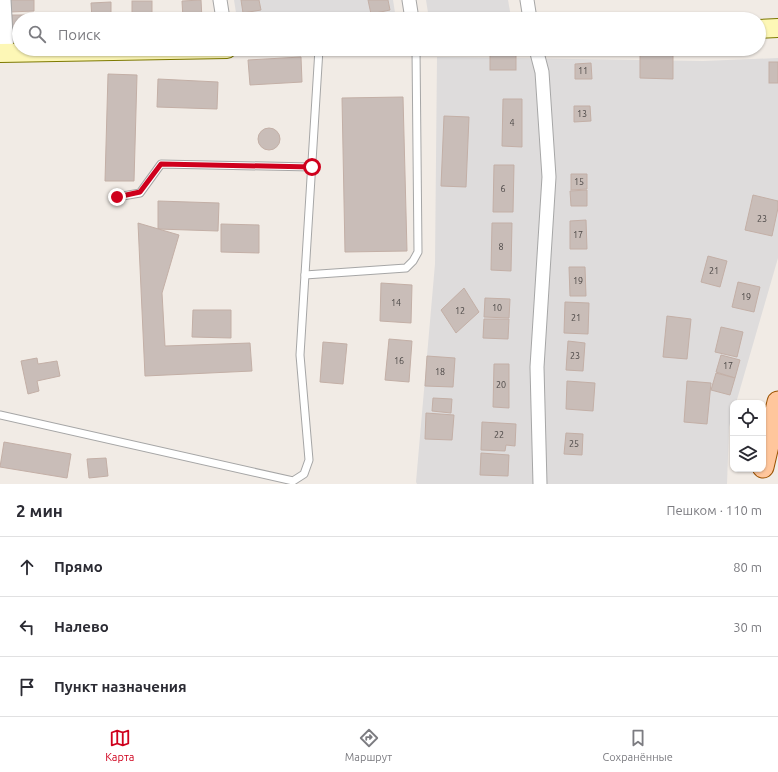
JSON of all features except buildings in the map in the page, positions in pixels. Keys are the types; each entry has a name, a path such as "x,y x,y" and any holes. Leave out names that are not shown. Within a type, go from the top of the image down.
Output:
{"main road":[{"path":"766,29 778,28"},
{"path":"766,455 778,402"},
{"path":"759,484 762,472"}],"street":[{"path":"3,53 4,0"},
{"path":"220,0 222,12"},
{"path":"409,0 411,12"},
{"path":"527,0 529,12"},
{"path":"538,56 542,72 550,177 537,367 540,484"}],"lane":[{"path":"0,415 293,481 304,474 309,460 300,355 319,56"},
{"path":"305,275 406,268 413,261 418,252 416,56"},
{"path":"117,197 140,192 161,164 312,167"}],"shaded area":[{"path":"234,0 393,0 395,12 236,12"},
{"path":"426,0 508,0 510,12 428,12"},
{"path":"437,57 703,61 778,58 778,258 737,400 730,400 727,484 417,484 435,264"}],"route":[{"path":"117,197 140,192 161,164 312,167"}]}
